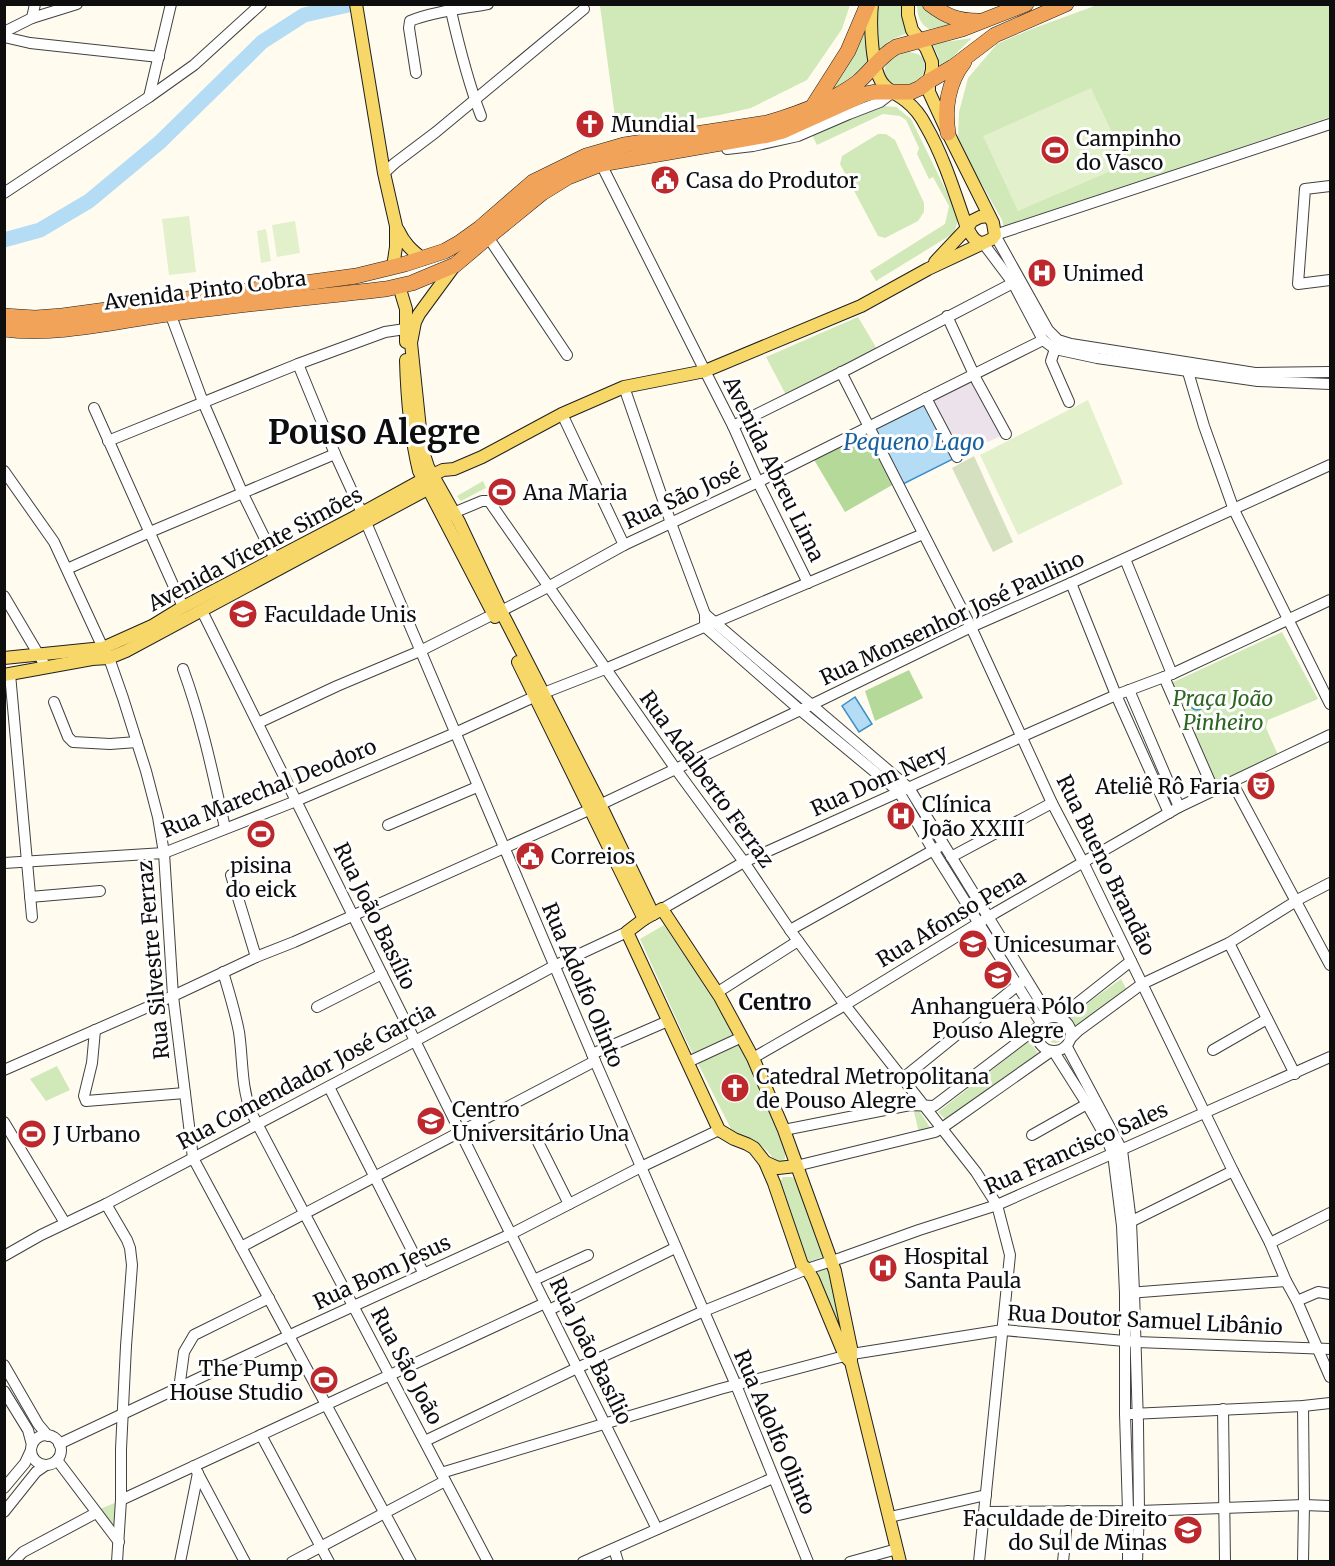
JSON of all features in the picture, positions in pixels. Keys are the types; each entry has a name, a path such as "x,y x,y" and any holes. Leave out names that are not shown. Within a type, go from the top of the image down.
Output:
{"highway":[{"path":"813,106 848,51 870,4"},
{"path":"930,4 946,16 965,21 987,21"},
{"path":"878,71 888,51 896,47 987,21 1026,4"},
{"path":"893,92 911,92 920,88 953,67 995,35 1066,4"},
{"path":"948,133 946,118 954,76 972,52"},
{"name":"Avenida Pinto Cobra","path":"4,316 35,318 62,316 254,290 356,276 423,259 459,243 480,228 532,182 586,156 608,149 767,123 831,98 878,71"},
{"name":"Avenida Pinto Cobra","path":"4,329 71,328 170,313 405,285 455,265 542,193 568,177 601,164 768,135 783,131 865,94 893,92"},
{"path":"526,188 546,180 548,185 542,193"},
{"path":"247,305 247,296 254,290"}],"main road":[{"path":"356,4 384,173 396,226 399,265"},
{"path":"870,4 871,36 878,71 884,85 918,112 941,157 973,239 983,243"},
{"path":"908,4 912,30 931,57 929,92 995,228 995,235 990,241 929,268"},
{"path":"929,268 972,221 989,216"},
{"path":"396,226 411,250 423,259"},
{"path":"409,330 455,265"},
{"name":"Avenida Vicente Simões","path":"4,658 39,654 126,651 202,611 431,482 443,470 454,469 482,457 562,414 624,387 705,371 861,306 929,268"},
{"path":"405,285 409,330 407,401 419,471 431,482 449,515 595,806 653,914 717,992 753,1058 784,1130 832,1262 846,1318 850,1358 890,1517 895,1550 900,1562"},
{"name":"Avenida Vicente Simões","path":"8,675 92,659 106,653 183,607 275,559 364,518"},
{"path":"653,914 627,932 719,1130 747,1144 765,1162 802,1265 813,1279 831,1323 850,1358"},
{"path":"765,1162 777,1168 798,1171"},
{"path":"774,1183 780,1176 798,1171"},
{"path":"831,1323 840,1323 846,1318"}],"street":[{"path":"32,18 34,4"},
{"path":"4,32 32,18 77,4"},
{"path":"149,97 171,4"},
{"path":"4,179 7,191 149,97 194,65 261,4"},
{"path":"417,73 409,23 417,18 488,4"},
{"path":"384,173 584,9"},
{"path":"451,11 481,116"},
{"path":"4,37 30,43 159,57"},
{"path":"1330,124 995,235 1048,330 1058,340 1071,344 1330,384"},
{"name":"Avenida Abreu Lima","path":"601,164 733,426 808,583"},
{"path":"1330,186 1305,189 1298,284 1330,280"},
{"path":"488,237 567,355"},
{"path":"983,243 1013,283 1043,340 1055,349 1097,358 1258,381 1301,378 1330,372"},
{"path":"733,426 1013,283"},
{"path":"170,313 203,402 242,492 275,559"},
{"path":"947,316 1006,434"},
{"path":"108,441 298,364 385,332 409,330"},
{"name":"Rua São José","path":"258,723 420,651 548,587 624,545 758,482 1043,340"},
{"path":"1055,349 1052,361 1069,402"},
{"path":"1171,359 1188,372 1204,426 1234,510 1330,704"},
{"name":"Rua Adolfo Olinto","path":"298,364 593,1058 736,1385 808,1562"},
{"name":"Rua Bueno Brandão","path":"841,372 971,627 1053,803 1233,1172 1270,1242 1330,1377"},
{"path":"624,387 707,621 800,710 904,790 933,850 984,920"},
{"path":"926,398 957,457"},
{"path":"94,408 183,607"},
{"path":"562,414 624,545"},
{"path":"67,569 335,454"},
{"name":"Rua Monsenhor José Paulino","path":"4,1070 503,848 812,705 971,627 1330,465"},
{"name":"Rua Silvestre Ferraz","path":"4,471 54,542 106,653 137,742 158,817 164,853 173,996 193,1158"},
{"name":"Rua Adalberto Ferraz","path":"449,515 482,501 489,501 790,930 845,1005 976,1172 997,1205 1010,1254 979,1562"},
{"name":"Rua Marechal Deodoro","path":"4,863 164,853 296,801 455,733 539,694 605,669 707,621 808,583 923,534"},
{"path":"1125,559 1214,791"},
{"path":"1071,583 1116,695 1169,813 1330,735"},
{"path":"4,596 45,668"},
{"path":"1116,695 1168,676 1330,600"},
{"name":"Rua João Basílio","path":"202,611 657,1528"},
{"path":"754,664 812,705 904,790 944,845 984,920 1022,982 1046,1011 1054,1017 1063,1019 1071,1030 1069,1042 1118,1152 1126,1224 1131,1341 1138,1414 1134,1511 1128,1562"},
{"path":"183,669 209,753 225,828"},
{"path":"8,675 32,917"},
{"path":"1129,690 1179,807"},
{"name":"Rua Dom Nery","path":"653,914 744,862 1116,695"},
{"path":"54,702 70,741 101,744 137,742"},
{"path":"1232,782 1329,960"},
{"path":"388,825 477,787"},
{"path":"951,857 1053,803"},
{"name":"Rua Afonso Pena","path":"753,1058 1169,813"},
{"path":"790,930 944,845"},
{"path":"231,875 256,957"},
{"path":"798,1171 935,1132 1052,1052 1061,1051 1078,1030 1142,984 1229,943 1330,883"},
{"path":"30,897 100,891"},
{"name":"Rua Comendador José Garcia","path":"4,1256 329,1087 554,966 627,932"},
{"path":"717,992 798,941"},
{"path":"1229,943 1295,1074"},
{"path":"784,1130 910,1105 934,1106 1047,1019 1065,1013 1131,961"},
{"name":"Rua São João","path":"223,972 233,1002 239,1033 246,1100 488,1562"},
{"path":"317,1007 382,974"},
{"path":"1022,982 1040,1025 1037,1035 1039,1042 1043,1048 1052,1052 1087,1104 1105,1136 1118,1152"},
{"path":"902,1079 1022,982"},
{"path":"1213,1050 1267,1019"},
{"path":"241,1247 460,1132 593,1058 668,1021"},
{"path":"95,1030 92,1063 84,1100 88,1102 185,1094"},
{"path":"688,1062 742,1037"},
{"name":"Rua Francisco Sales","path":"424,1441 704,1311 807,1269 997,1205 1330,1057"},
{"path":"329,1087 424,1274"},
{"path":"1032,1135 1087,1104"},
{"path":"4,1122 65,1223"},
{"name":"Rua Bom Jesus","path":"59,1444 511,1234 719,1130"},
{"path":"538,1142 569,1204"},
{"path":"193,1158 411,1562"},
{"path":"1126,1224 1233,1172"},
{"path":"106,1204 127,1240 132,1264 126,1346 117,1562"},
{"path":"1270,1242 1330,1213"},
{"path":"121,1500 196,1470 261,1435 390,1375 675,1248"},
{"path":"534,1280 588,1255"},
{"path":"1130,1293 1286,1281"},
{"path":"1297,1301 1318,1292 1330,1294"},
{"path":"179,1389 184,1352 194,1335 269,1298"},
{"name":"Rua Doutor Samuel Libânio","path":"292,1562 385,1513 443,1477 605,1423 736,1385 850,1358 1003,1330 1131,1341 1330,1349"},
{"path":"1131,1341 1125,1414 1137,1562"},
{"path":"4,1365 38,1424 59,1444 60,1452 57,1460 36,1472 4,1512"},
{"path":"4,1391 27,1430 34,1459 46,1465"},
{"path":"1125,1414 1330,1403"},
{"path":"1303,1406 1303,1562"},
{"path":"1223,1409 1225,1562"},
{"path":"261,1435 328,1562"},
{"path":"4,1488 25,1463 38,1437 48,1436"},
{"path":"57,1460 119,1542"},
{"path":"180,1562 196,1470"},
{"path":"196,1470 245,1562"},
{"path":"583,1562 773,1478"},
{"path":"890,1517 986,1495"},
{"path":"985,1512 1330,1506"},
{"path":"1063,1562 1068,1511"},
{"path":"13,1562 23,1552 96,1513"},
{"path":"614,1549 618,1562"},
{"path":"850,1562 895,1550"}],"shaded area":[{"path":"973,374 1006,434 959,454 930,399"}],"green space":[{"path":"850,4 842,29 807,80 751,108 617,132 600,6 598,5"},
{"path":"876,5 901,5 907,33 889,41 879,50 877,39"},
{"path":"917,5 923,5 942,20 957,23 929,29 920,19"},
{"path":"1097,5 1330,5 1330,117 1004,228 1002,220 958,137 959,112 968,78 997,44"},
{"path":"867,24 872,60 834,92 821,99 854,55"},
{"path":"972,38 940,69 938,56 932,44"},
{"path":"909,52 918,54 922,58 925,62 924,71 920,79 910,86 892,87 884,76 884,70 891,59"},
{"name":"Campinho do Vasco","path":"1091,88 1127,164 1018,211 983,136"},
{"path":"883,106 896,107 911,119 959,217 954,233 876,281 870,271 945,224 949,206 933,177 929,179 917,154 919,148 906,120 900,116 883,114 817,145 812,135"},
{"path":"878,134 886,134 895,140 924,203 924,212 918,221 885,238 878,236 840,164 842,156"},
{"path":"189,216 196,272 169,275 162,219"},
{"path":"295,221 300,253 277,257 272,225"},
{"path":"266,229 271,261 261,263 257,231"},
{"path":"858,317 877,349 786,395 766,357"},
{"path":"1088,400 1123,484 1018,535 980,455"},
{"path":"868,430 894,484 845,512 813,458"},
{"path":"974,456 1013,542 993,552 952,468"},
{"path":"483,481 486,488 461,501 457,496"},
{"name":"Praça João Pinheiro","path":"1282,632 1318,699 1268,720 1266,728 1279,757 1207,789 1166,693 1169,684"},
{"path":"909,670 923,698 875,721 865,691"},
{"path":"664,925 710,994 742,1051 772,1119 785,1153 785,1159 777,1162 760,1145 732,1131 686,1040 640,939"},
{"path":"1121,979 1127,990 1075,1027 1068,1017"},
{"path":"1055,1027 1061,1029 1063,1035 1061,1041 1055,1043 1049,1041 1047,1035 1049,1029"},
{"path":"1029,1041 1038,1053 946,1120 938,1112"},
{"path":"57,1066 70,1090 46,1101 30,1079"},
{"path":"917,1107 931,1129 919,1133 913,1108"},
{"path":"783,1177 799,1180 825,1256 808,1262 779,1184"},
{"path":"831,1265 843,1317 839,1321 833,1321 813,1270"},
{"path":"117,1502 117,1529 100,1509"}],"water":[{"name":"Pequeno Lago","path":"926,398 957,457 903,484 869,426"},
{"path":"1197,696 1202,698 1204,703 1202,708 1197,710 1192,708 1190,703 1192,698"},
{"path":"855,697 872,724 859,732 842,706"},
{"name":"J Urbano","path":"34,1124 41,1137 31,1143 23,1130"}],"waterway":[{"path":"4,240 40,230 89,201 160,142 262,42 304,15 353,4"}],"place":[{"name":"Mundial","path":"590,124"},
{"name":"Campinho do Vasco","path":"1055,150"},
{"name":"Casa do Produtor","path":"665,180"},
{"name":"Unimed","path":"1042,273"},
{"name":"Ana Maria","path":"502,492"},
{"name":"Faculdade Unis","path":"243,614"},
{"name":"Ateliê Rô Faria","path":"1261,786"},
{"name":"Clínica João XXIII","path":"901,816"},
{"name":"pisina do eick","path":"261,834"},
{"name":"Correios","path":"530,856"},
{"name":"Unicesumar","path":"973,944"},
{"name":"Anhanguera Pólo Pouso Alegre","path":"998,975"},
{"name":"Catedral Metropolitana de Pouso Alegre","path":"735,1088"},
{"name":"Centro Universitário Una","path":"431,1121"},
{"name":"J Urbano","path":"32,1134"},
{"name":"Hospital Santa Paula","path":"883,1268"},
{"name":"The Pump House Studio","path":"324,1380"},
{"name":"Faculdade de Direito do Sul de Minas","path":"1188,1530"}],"district":[{"name":"Pouso Alegre","path":"374,432"},
{"name":"Centro","path":"775,1002"}]}
